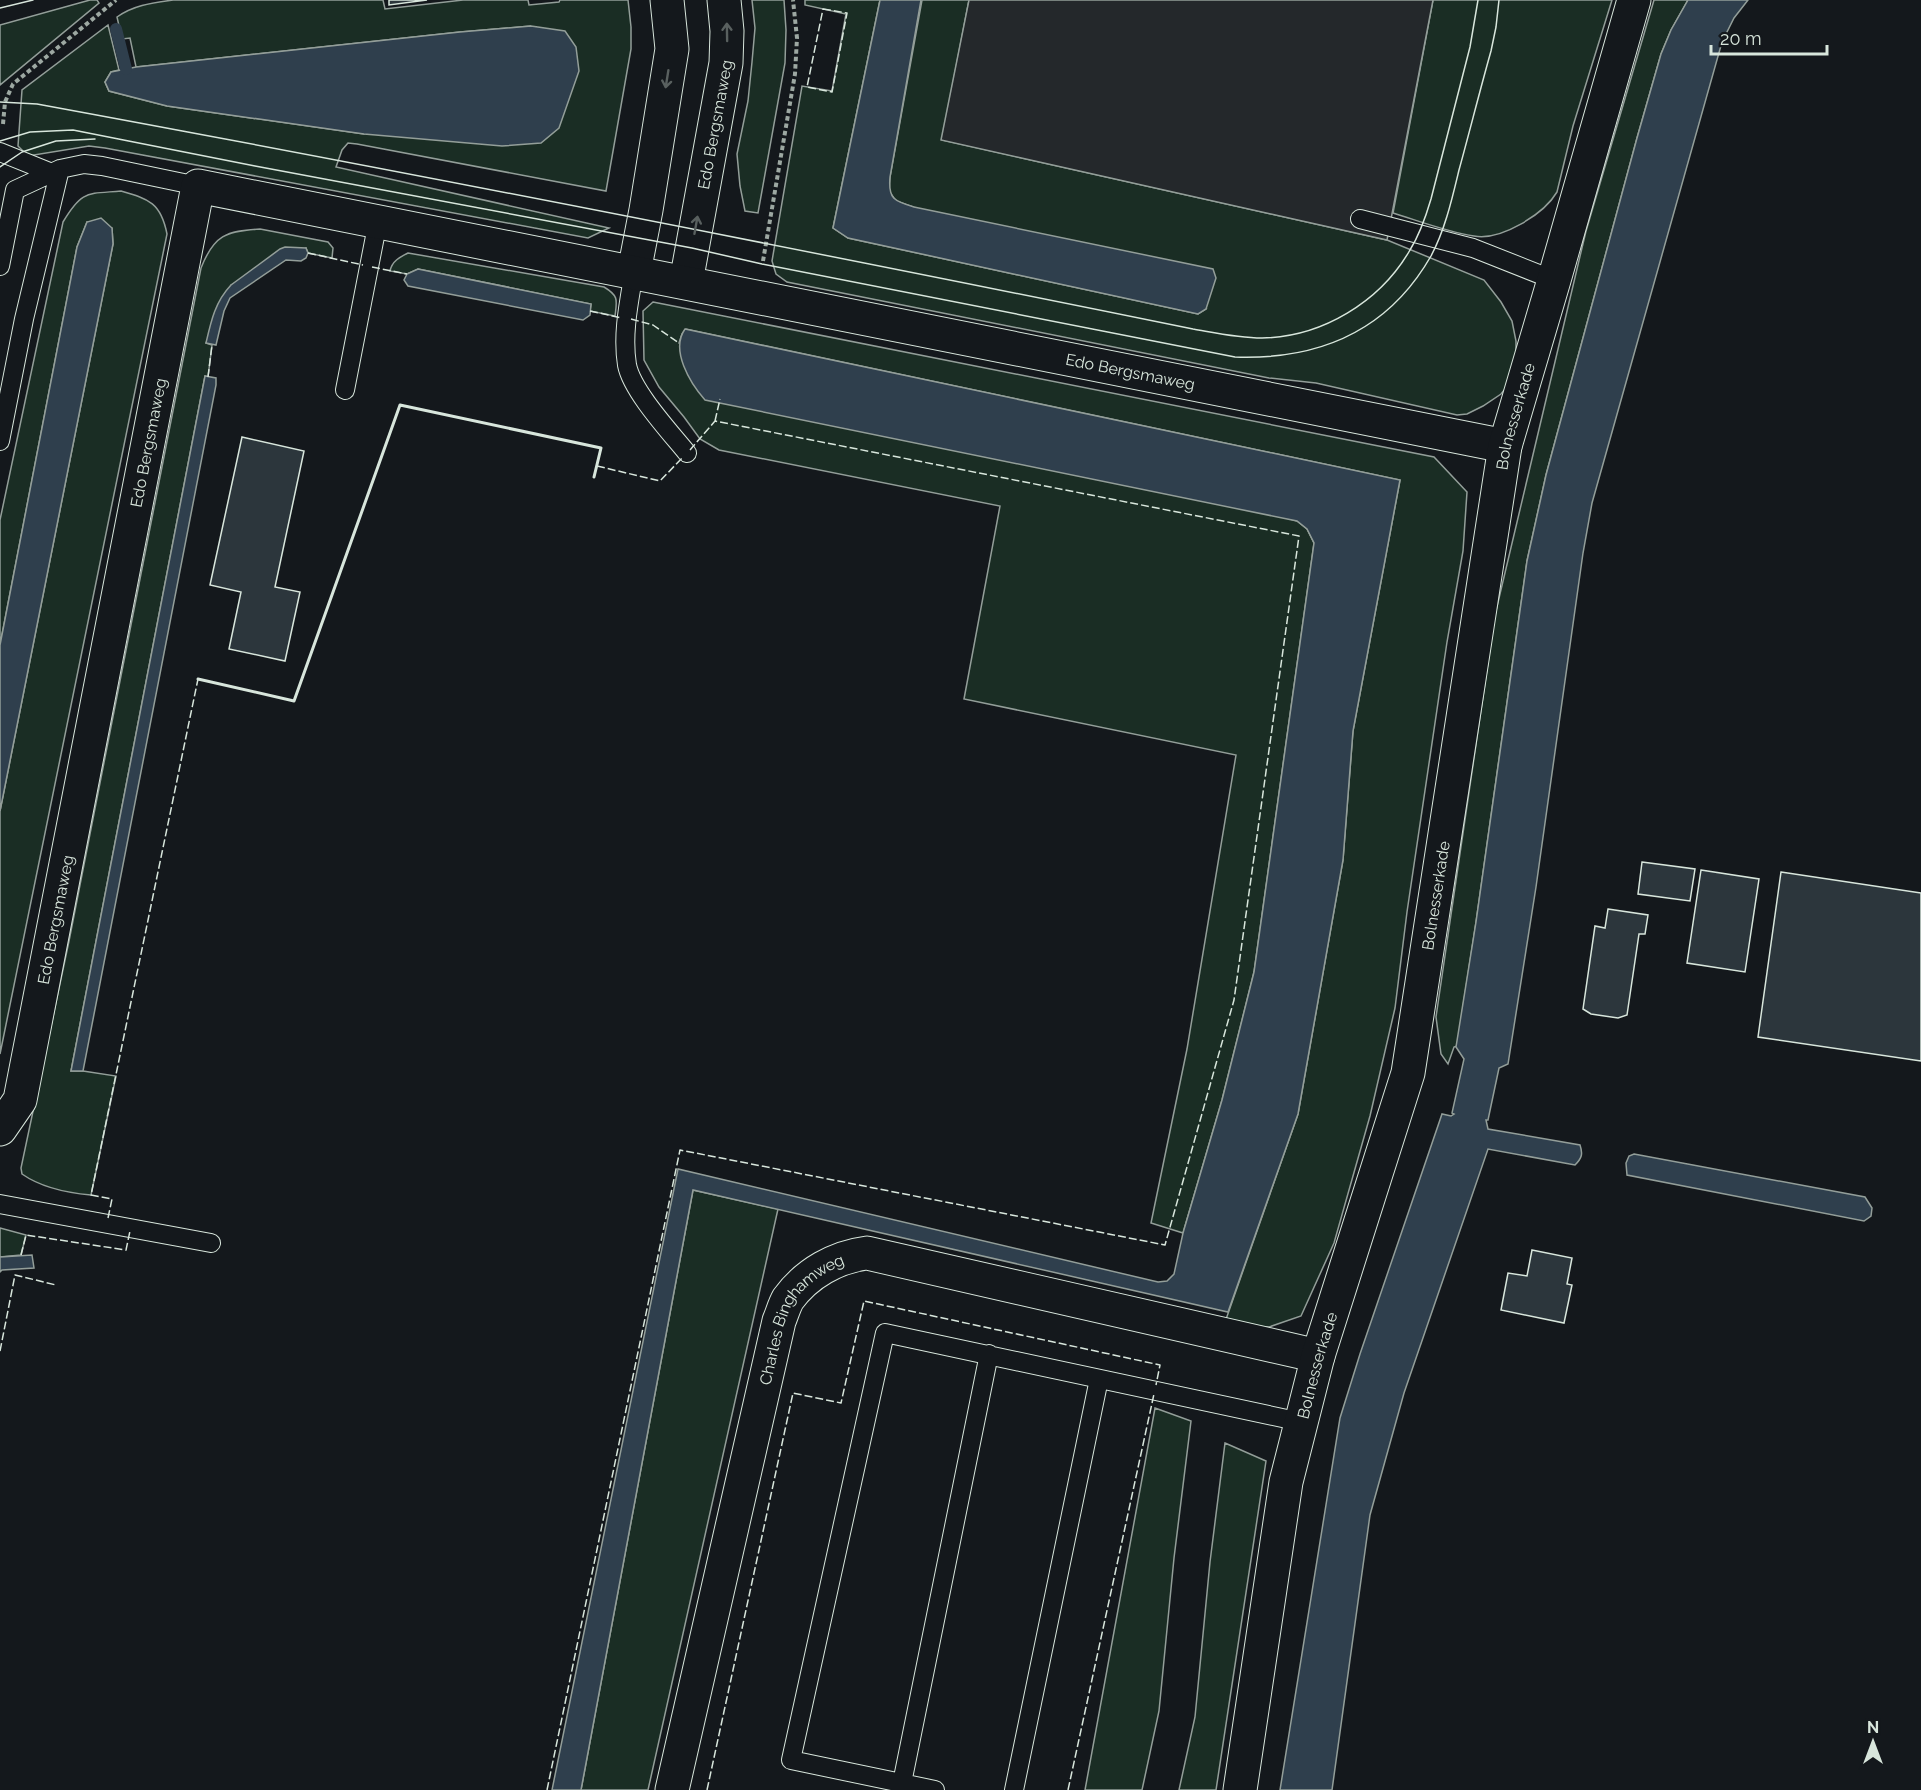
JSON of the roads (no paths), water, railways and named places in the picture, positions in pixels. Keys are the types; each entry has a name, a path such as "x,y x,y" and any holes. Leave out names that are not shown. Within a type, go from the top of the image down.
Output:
{"street":[{"path":"634,272 672,49 667,0"},
{"name":"Edo Bergsmaweg","path":"686,282 726,63 728,31 724,0"},
{"name":"Bolnesserkade","path":"1240,1790 1286,1482 1318,1356 1408,1072 1505,446 1634,0"},
{"name":"Edo Bergsmaweg","path":"0,1129 20,1100 198,186 1505,446"},
{"name":"Charles Binghamweg","path":"672,1790 779,1321 787,1301 801,1284 819,1270 850,1255 867,1253 1318,1356"}],"lane":[{"path":"0,152 56,171"},
{"path":"0,266 15,190 56,171 84,164 198,186"},
{"path":"0,441 56,171"},
{"path":"1359,219 1473,248 1554,280"},
{"path":"345,390 378,221"},
{"path":"634,272 626,327 627,367 635,384 651,407 687,453"},
{"path":"0,1204 211,1243"},
{"path":"935,1790 791,1760 885,1333 1301,1422"},
{"path":"902,1783 989,1354"},
{"path":"1014,1790 1099,1379"}],"water":[{"path":"880,0 921,0 890,177 891,195 897,201 914,207 1213,269 1216,278 1206,309 1198,314 848,238 833,228"},
{"path":"1688,0 1748,0 1734,18 1722,42 1592,503 1508,1064 1499,1068 1488,1120 1486,1120 1488,1129 1580,1145 1581,1156 1575,1165 1488,1149 1404,1393 1370,1515 1332,1790 1280,1790 1340,1418 1442,1114 1451,1116 1454,1114 1452,1113 1464,1059 1456,1047 1527,561 1546,475 1661,54"},
{"path":"531,26 565,31 576,47 579,71 559,128 541,143 502,146 364,134 167,106 109,91 105,82 111,72 136,67"},
{"path":"101,218 112,228 113,244 0,811 0,645 77,247 87,222"},
{"path":"285,247 306,248 308,253 301,261 286,260 230,298 224,311 216,345 206,343 214,312 226,291 231,285"},
{"path":"418,269 591,304 590,315 583,320 408,286 404,280 407,274"},
{"path":"685,329 1400,480 1353,731 1343,860 1298,1114 1228,1312 693,1190 581,1790 552,1790 678,1169 1158,1282 1167,1281 1174,1274 1183,1233 1222,1100 1254,972 1314,543 1307,529 1297,521 705,400 688,376 681,356 681,337"},
{"path":"205,376 216,378 216,385 83,1071 71,1071"},
{"path":"1634,1154 1865,1197 1872,1208 1871,1216 1864,1221 1627,1175 1626,1163 1629,1156"},
{"path":"32,1255 34,1268 0,1272 0,1257"}],"waterway":[{"path":"116,29 126,69"}],"tram line":[{"path":"0,8 33,0"},
{"path":"0,102 37,104 182,131 1193,329 1262,338 1306,331 1347,313 1383,286 1410,250 1417,238 1431,199 1470,47 1478,0"},
{"path":"0,141 30,132 73,130 692,248 762,264 1235,357 1266,357 1323,346 1348,336 1372,322 1394,304 1414,282 1431,256 1451,203 1491,51 1499,0"},
{"path":"0,167 22,152 56,141 95,139"}]}
